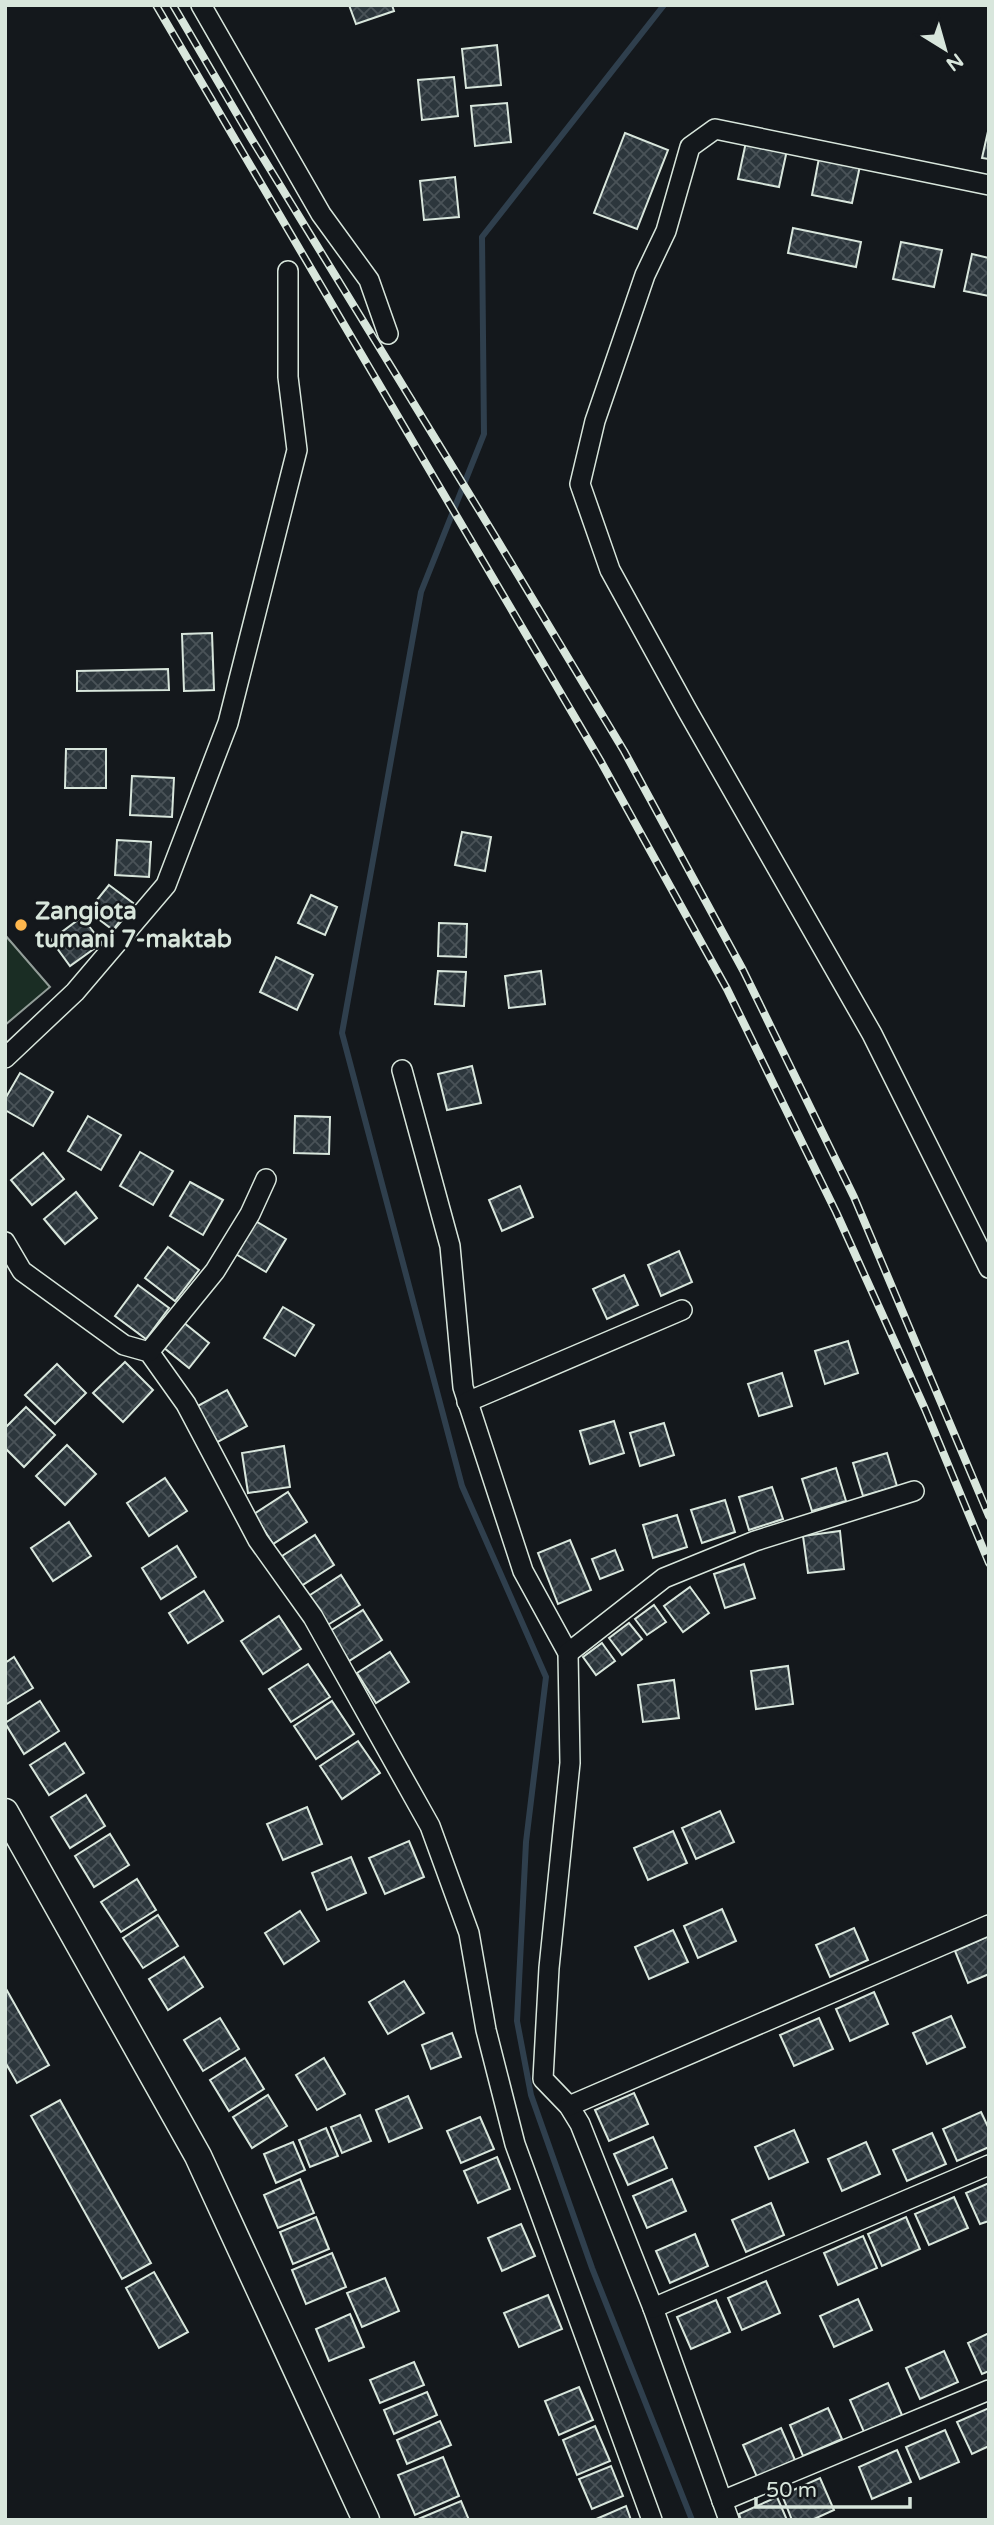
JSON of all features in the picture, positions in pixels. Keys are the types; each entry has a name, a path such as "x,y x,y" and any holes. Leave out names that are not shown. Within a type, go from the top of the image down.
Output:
{"main road":[{"path":"5,1812 198,2156 366,2520"}],"street":[{"path":"201,5 321,214 369,280 388,334"},
{"path":"989,185 715,129 698,141 690,147 666,231 645,275 595,421 580,484 610,570 872,1034 989,1268"},
{"path":"5,1058 75,992 166,885 228,723 297,450 288,377 288,271"},
{"path":"402,1070 450,1246 463,1387 467,1402 523,1571 568,1654 570,1763 549,1968 543,2079 569,2106 580,2124 653,2308 726,2511 989,2390"},
{"path":"149,1352 215,1271 250,1214 266,1179"},
{"path":"5,1242 22,1271 124,1345 149,1352 186,1404 258,1540 313,1617 430,1826 469,1933 486,2030 515,2144 652,2520"},
{"path":"467,1402 682,1310"},
{"path":"568,1654 664,1578 755,1541 914,1491"},
{"path":"569,2106 989,1925"},
{"path":"653,2308 989,2165"}],"green space":[{"path":"5,935 50,987 5,1025"}],"building":[{"path":"349,5 392,5 394,11 356,24"},
{"path":"497,45 501,85 466,88 462,49"},
{"path":"454,77 458,116 422,120 418,80"},
{"path":"507,103 511,142 475,146 471,106"},
{"path":"989,127 989,159 982,158"},
{"path":"625,133 668,150 637,229 594,213"},
{"path":"746,142 787,150 779,187 738,179"},
{"path":"819,158 860,166 852,203 812,195"},
{"path":"455,177 459,217 424,220 420,181"},
{"path":"793,228 861,242 856,267 788,253"},
{"path":"901,242 942,250 934,287 893,279"},
{"path":"972,254 989,258 989,296 964,291"},
{"path":"212,633 214,690 184,691 182,634"},
{"path":"168,669 169,690 77,691 77,671"},
{"path":"66,749 106,749 106,788 65,788"},
{"path":"132,776 174,778 172,817 130,815"},
{"path":"462,832 491,837 485,871 455,865"},
{"path":"117,840 151,842 149,877 115,875"},
{"path":"109,885 133,903 113,930 88,911"},
{"path":"311,895 337,907 325,935 298,923"},
{"path":"82,917 102,943 70,966 51,940"},
{"path":"439,923 467,924 466,957 438,956"},
{"path":"276,957 313,975 297,1010 260,992"},
{"path":"438,971 466,972 464,1006 435,1004"},
{"path":"541,971 545,1004 509,1008 505,976"},
{"path":"472,1066 481,1103 447,1110 438,1074"},
{"path":"20,1073 53,1092 33,1126 5,1110 5,1099"},
{"path":"88,1116 121,1135 101,1170 68,1151"},
{"path":"295,1116 330,1117 329,1154 294,1153"},
{"path":"140,1152 173,1171 153,1205 120,1186"},
{"path":"43,1153 64,1179 32,1205 11,1180"},
{"path":"190,1182 223,1200 203,1235 170,1216"},
{"path":"520,1186 533,1217 502,1231 489,1200"},
{"path":"76,1192 97,1218 65,1244 44,1219"},
{"path":"254,1220 286,1239 266,1272 234,1253"},
{"path":"168,1247 199,1270 175,1301 145,1278"},
{"path":"679,1251 692,1282 661,1296 648,1265"},
{"path":"624,1275 638,1305 607,1319 593,1289"},
{"path":"138,1285 169,1308 146,1339 115,1316"},
{"path":"283,1307 314,1325 295,1356 264,1338"},
{"path":"183,1322 209,1343 189,1368 163,1347"},
{"path":"848,1341 858,1373 825,1384 815,1351"},
{"path":"125,1362 153,1390 123,1422 93,1393"},
{"path":"57,1364 86,1393 55,1424 25,1395"},
{"path":"782,1373 792,1406 759,1416 748,1384"},
{"path":"227,1390 247,1426 214,1444 194,1408"},
{"path":"26,1407 55,1435 24,1467 5,1448 5,1428"},
{"path":"614,1421 624,1453 590,1464 580,1431"},
{"path":"664,1423 674,1455 640,1466 630,1433"},
{"path":"67,1445 96,1474 65,1505 36,1476"},
{"path":"284,1446 290,1487 248,1493 242,1453"},
{"path":"887,1453 897,1486 863,1496 853,1463"},
{"path":"836,1468 846,1501 812,1511 802,1479"},
{"path":"165,1478 187,1511 149,1536 127,1503"},
{"path":"772,1487 783,1519 749,1530 739,1497"},
{"path":"288,1492 307,1522 273,1544 254,1514"},
{"path":"725,1500 735,1532 702,1543 691,1510"},
{"path":"677,1515 687,1547 653,1558 643,1525"},
{"path":"69,1522 91,1556 53,1581 31,1548"},
{"path":"840,1531 844,1569 808,1573 803,1536"},
{"path":"315,1535 334,1565 301,1586 282,1556"},
{"path":"570,1540 591,1590 558,1604 538,1553"},
{"path":"177,1546 196,1577 161,1599 142,1568"},
{"path":"615,1550 623,1570 600,1579 592,1559"},
{"path":"744,1564 755,1598 725,1608 714,1574"},
{"path":"341,1575 360,1605 326,1626 307,1597"},
{"path":"690,1587 709,1613 683,1632 664,1606"},
{"path":"204,1591 223,1621 188,1643 169,1613"},
{"path":"654,1605 666,1622 647,1635 635,1619"},
{"path":"363,1610 382,1640 349,1661 330,1631"},
{"path":"279,1616 301,1649 263,1674 241,1641"},
{"path":"629,1623 642,1639 622,1655 609,1638"},
{"path":"602,1643 615,1661 596,1675 583,1657"},
{"path":"390,1652 409,1682 376,1703 357,1673"},
{"path":"14,1657 33,1688 5,1705 5,1663"},
{"path":"308,1664 330,1697 291,1722 269,1689"},
{"path":"788,1666 793,1704 756,1709 751,1671"},
{"path":"674,1680 679,1718 643,1722 638,1685"},
{"path":"40,1701 59,1731 24,1754 5,1723"},
{"path":"332,1701 354,1734 316,1759 294,1726"},
{"path":"358,1741 380,1773 342,1799 320,1766"},
{"path":"65,1743 84,1773 49,1795 30,1765"},
{"path":"86,1795 105,1826 70,1848 51,1817"},
{"path":"307,1807 322,1844 283,1860 267,1824"},
{"path":"720,1811 734,1842 696,1859 682,1828"},
{"path":"673,1831 687,1863 648,1880 634,1848"},
{"path":"110,1834 129,1865 94,1887 75,1856"},
{"path":"409,1841 424,1877 385,1894 369,1858"},
{"path":"351,1857 366,1893 327,1910 312,1873"},
{"path":"137,1879 156,1910 121,1932 101,1902"},
{"path":"722,1909 736,1941 698,1958 684,1926"},
{"path":"300,1911 319,1941 284,1964 265,1933"},
{"path":"158,1915 178,1946 143,1968 123,1938"},
{"path":"854,1928 868,1960 830,1977 816,1945"},
{"path":"673,1930 688,1962 649,1979 635,1947"},
{"path":"989,1936 989,1974 968,1983 955,1951"},
{"path":"184,1957 203,1987 168,2010 149,1979"},
{"path":"404,1981 424,2013 388,2034 369,2002"},
{"path":"5,1987 49,2065 17,2083 5,2062"},
{"path":"874,1992 888,2024 850,2041 836,2009"},
{"path":"951,2016 965,2047 927,2064 913,2033"},
{"path":"220,2018 239,2049 203,2071 184,2040"},
{"path":"819,2018 833,2049 794,2066 780,2035"},
{"path":"452,2033 461,2057 431,2069 422,2045"},
{"path":"245,2058 264,2089 229,2111 210,2080"},
{"path":"324,2058 345,2094 317,2110 296,2075"},
{"path":"634,2093 648,2124 609,2141 595,2110"},
{"path":"268,2095 287,2126 252,2148 233,2117"},
{"path":"408,2096 422,2128 389,2142 376,2110"},
{"path":"60,2100 151,2263 122,2279 31,2116"},
{"path":"981,2112 989,2129 989,2147 957,2161 943,2129"},
{"path":"360,2115 371,2141 342,2153 331,2127"},
{"path":"480,2117 494,2149 461,2163 447,2131"},
{"path":"326,2128 338,2156 310,2167 299,2140"},
{"path":"794,2130 808,2162 769,2179 755,2147"},
{"path":"932,2133 946,2164 907,2181 893,2150"},
{"path":"653,2137 667,2168 628,2185 614,2154"},
{"path":"293,2142 305,2170 276,2183 264,2154"},
{"path":"866,2142 880,2174 842,2191 828,2159"},
{"path":"497,2157 510,2189 478,2203 464,2171"},
{"path":"300,2179 314,2213 278,2228 264,2195"},
{"path":"672,2179 686,2211 647,2228 633,2196"},
{"path":"989,2183 989,2221 980,2224 966,2193"},
{"path":"954,2197 968,2228 929,2245 915,2214"},
{"path":"771,2203 784,2235 746,2252 732,2220"},
{"path":"316,2217 329,2249 293,2264 280,2232"},
{"path":"906,2217 920,2249 882,2266 868,2234"},
{"path":"521,2224 535,2256 502,2271 488,2238"},
{"path":"695,2234 708,2266 670,2283 656,2251"},
{"path":"863,2236 877,2268 838,2285 824,2253"},
{"path":"332,2253 346,2287 306,2304 292,2270"},
{"path":"154,2272 188,2332 159,2348 126,2288"},
{"path":"385,2278 399,2311 362,2327 347,2293"},
{"path":"766,2281 780,2313 742,2330 728,2298"},
{"path":"548,2295 562,2329 519,2347 504,2313"},
{"path":"858,2299 872,2330 834,2347 820,2316"},
{"path":"716,2300 730,2332 691,2349 677,2317"},
{"path":"350,2314 364,2347 329,2361 316,2329"},
{"path":"989,2333 989,2371 982,2374 968,2343"},
{"path":"944,2351 958,2382 920,2399 906,2368"},
{"path":"414,2362 424,2385 380,2403 370,2380"},
{"path":"888,2383 902,2415 864,2432 850,2400"},
{"path":"579,2387 593,2420 559,2435 545,2401"},
{"path":"427,2392 437,2415 394,2434 384,2410"},
{"path":"828,2408 842,2439 803,2456 790,2425"},
{"path":"989,2408 989,2446 972,2454 957,2422"},
{"path":"440,2421 451,2445 407,2464 397,2440"},
{"path":"595,2426 610,2461 577,2475 563,2440"},
{"path":"781,2428 795,2460 757,2477 743,2445"},
{"path":"945,2430 959,2462 920,2479 906,2447"},
{"path":"897,2450 911,2482 872,2499 859,2467"},
{"path":"443,2457 459,2496 415,2515 398,2475"},
{"path":"611,2466 623,2496 592,2509 579,2479"},
{"path":"820,2478 834,2510 812,2520 792,2520 782,2495"},
{"path":"777,2497 787,2520 741,2520 739,2514"},
{"path":"461,2501 469,2520 416,2520"},
{"path":"626,2506 631,2520 594,2520"}],"waterway":[{"path":"664,5 482,237 484,434 421,592 342,1033 462,1486 546,1677 526,1842 517,2021 531,2095 592,2268 692,2520"}],"railway":[{"path":"156,5 600,760 727,989 836,1212 925,1409 989,1563"},
{"path":"173,5 624,751 743,970 854,1197 989,1516"}],"place":[{"name":"Zangiota tumani 7-maktab","path":"21,925"}]}
